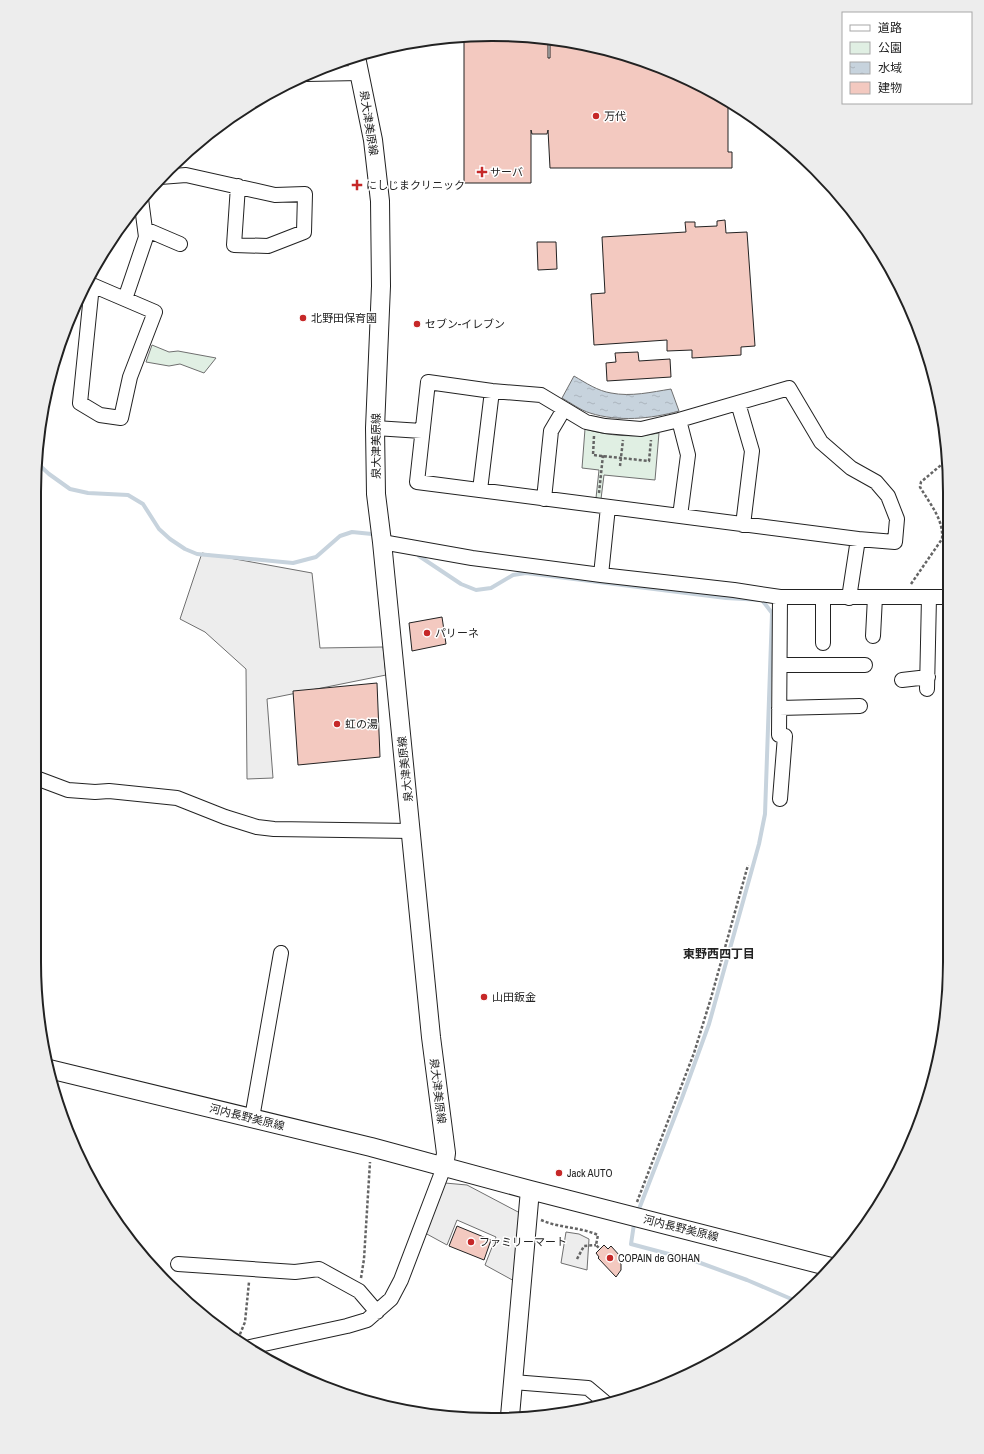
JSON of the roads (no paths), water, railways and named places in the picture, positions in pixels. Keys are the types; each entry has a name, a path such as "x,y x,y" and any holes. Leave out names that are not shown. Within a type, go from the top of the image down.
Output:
{"main road":[{"name":"泉大津美原線","path":"358,65 373,140 380,201 381,286 375,428 376,494 431,1037 446,1153 444,1167"},
{"name":"河内長野美原線","path":"54,1070 371,1147 444,1167"},
{"path":"444,1167 530,1190 510,1412"},
{"name":"河内長野美原線","path":"530,1190 825,1265"}],"street":[{"path":"337,69 358,65"},
{"path":"170,176 186,175 238,186 275,195 305,194 304,232 268,246 234,245 238,186"},
{"path":"125,299 146,237 142,208"},
{"path":"145,229 180,244"},
{"path":"92,285 125,299 155,312 130,377 121,418 100,414 80,403 92,285"},
{"path":"428,382 492,391 541,394 586,422 641,429 679,420 789,388 821,442 850,468 876,482 888,496 897,519 895,542 743,525 417,482 428,382"},
{"path":"480,490 492,391"},
{"path":"738,403 752,451 743,525"},
{"path":"544,499 551,431 564,409"},
{"path":"679,420 688,455 680,516"},
{"path":"375,428 422,431"},
{"path":"602,575 603,506"},
{"path":"850,598 858,539"},
{"path":"382,542 472,558 780,597 943,597"},
{"path":"780,597 779,735 785,736 780,799"},
{"path":"823,597 823,643"},
{"path":"873,636 875,597"},
{"path":"902,680 928,683 930,597"},
{"path":"780,665 865,665"},
{"path":"780,708 860,706"},
{"path":"41,780 68,790 95,792 109,791 177,798 225,817 257,827 274,830 411,831"},
{"path":"252,1118 281,953"},
{"path":"255,1346 347,1326 367,1320 391,1299 401,1280 444,1167"},
{"path":"178,1264 295,1272 319,1269 359,1291 377,1312"},
{"path":"513,1382 588,1388 602,1400"}],"water":[{"path":"574,376 597,389 619,394 641,394 671,389 679,411 646,418 612,418 590,413 562,398"}],"waterway":[{"path":"42,467 70,489 88,493 128,495 143,504 159,529 170,539 185,549 197,554 293,563 316,557 340,536 352,532 372,534"},
{"path":"419,556 461,584 476,590 491,588 513,575 526,573 726,598 762,600 772,613 765,814 759,844 709,1024 639,1209"},
{"path":"634,1224 631,1244 695,1261 747,1280 791,1299"}],"place":[{"name":"万代","path":"596,116"},
{"name":"サーバ","path":"482,172"},
{"name":"にしじまクリニック","path":"357,185"},
{"name":"北野田保育園","path":"303,318"},
{"name":"セブン-イレブン","path":"417,324"},
{"name":"パリーネ","path":"427,633"},
{"name":"虹の湯","path":"337,724"},
{"name":"山田鈑金","path":"484,997"},
{"name":"Jack AUTO","path":"559,1173"},
{"name":"ファミリーマート","path":"471,1242"},
{"name":"COPAIN de GOHAN","path":"610,1258"}],"district":[{"name":"東野西四丁目","path":"719,954"}]}
